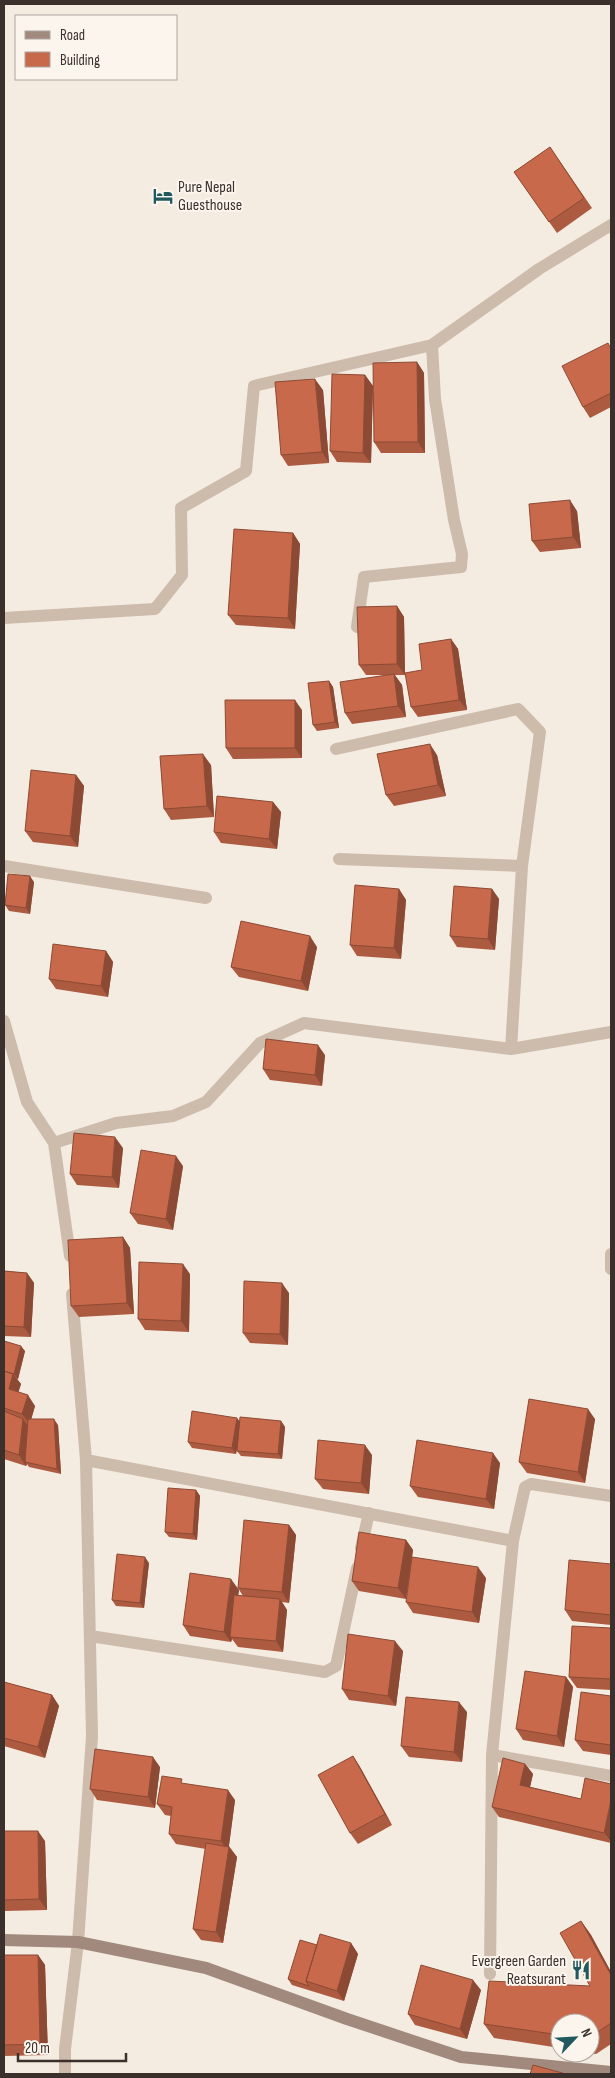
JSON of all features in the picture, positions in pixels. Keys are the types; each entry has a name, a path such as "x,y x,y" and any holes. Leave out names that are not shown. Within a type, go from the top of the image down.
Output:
{"street":[{"path":"4,618 155,609 182,575 181,508 246,471 254,386 432,345 539,269 611,224"},
{"path":"357,627 364,577 461,566 462,554 454,520 435,400 432,345"},
{"path":"336,749 518,710 540,732 522,866 512,1049"},
{"path":"339,859 522,866"},
{"path":"4,866 206,898"},
{"path":"4,1021 27,1102 54,1143 69,1244 86,1460 92,1736 78,1942 65,2049 65,2074"},
{"path":"54,1143 116,1122 173,1116 206,1102 260,1042 304,1023 512,1049 611,1032"},
{"path":"611,1254 611,1269"},
{"path":"86,1460 513,1541"},
{"path":"490,1974 492,1755 513,1541 525,1487 531,1484 611,1496"},
{"path":"90,1636 325,1672 336,1666 369,1513"},
{"path":"492,1755 611,1776"},
{"path":"4,1940 78,1942 206,1968 347,2019 461,2057 611,2072"}],"building":[{"path":"550,147 584,198 549,222 514,172"},
{"path":"608,343 611,349 611,393 583,407 562,366"},
{"path":"417,362 418,442 374,442 373,363"},
{"path":"332,374 365,375 363,453 330,451"},
{"path":"315,379 322,452 281,455 275,382"},
{"path":"570,500 573,537 532,541 529,504"},
{"path":"234,529 293,533 288,618 228,615"},
{"path":"397,606 397,664 359,665 357,607"},
{"path":"451,639 459,700 411,707 405,673 422,670 419,644"},
{"path":"394,674 398,706 345,713 340,682"},
{"path":"329,681 335,722 313,725 308,683"},
{"path":"225,700 295,700 295,748 226,748"},
{"path":"430,744 438,785 386,795 377,754"},
{"path":"203,754 207,806 164,809 160,756"},
{"path":"31,770 76,775 70,836 25,831"},
{"path":"217,796 273,802 269,839 214,832"},
{"path":"8,874 30,876 26,908 5,905"},
{"path":"355,885 399,889 394,948 350,945"},
{"path":"454,886 492,889 488,939 450,936"},
{"path":"241,921 310,936 301,981 231,967"},
{"path":"53,944 106,951 101,986 49,979"},
{"path":"266,1039 318,1045 315,1075 263,1069"},
{"path":"74,1133 115,1137 112,1177 70,1174"},
{"path":"141,1150 176,1156 166,1219 130,1213"},
{"path":"123,1237 127,1303 71,1306 68,1240"},
{"path":"139,1262 183,1264 181,1321 138,1319"},
{"path":"4,1271 27,1273 24,1327 4,1326"},
{"path":"244,1281 282,1283 280,1334 243,1333"},
{"path":"4,1341 21,1346 14,1374 4,1371"},
{"path":"4,1371 13,1374 9,1389 28,1395 22,1414 4,1408"},
{"path":"529,1399 588,1409 578,1472 519,1462"},
{"path":"4,1411 23,1419 19,1455 4,1450"},
{"path":"192,1411 237,1418 232,1448 188,1442"},
{"path":"240,1417 281,1421 278,1454 237,1451"},
{"path":"28,1419 54,1419 57,1469 25,1462"},
{"path":"318,1440 365,1445 361,1483 315,1479"},
{"path":"417,1440 493,1453 486,1499 410,1486"},
{"path":"168,1488 196,1490 193,1534 165,1532"},
{"path":"244,1520 289,1525 282,1592 238,1588"},
{"path":"359,1532 406,1540 398,1588 352,1581"},
{"path":"117,1554 145,1557 140,1603 112,1600"},
{"path":"412,1557 478,1567 472,1612 406,1602"},
{"path":"569,1560 611,1564 611,1615 565,1610"},
{"path":"190,1573 231,1579 224,1632 183,1625"},
{"path":"234,1595 280,1599 276,1641 230,1637"},
{"path":"572,1626 611,1628 611,1679 569,1677"},
{"path":"348,1634 395,1641 388,1696 342,1689"},
{"path":"525,1671 566,1677 557,1736 516,1729"},
{"path":"4,1682 52,1695 38,1747 4,1738"},
{"path":"581,1692 611,1696 611,1745 575,1740"},
{"path":"406,1697 459,1702 454,1752 401,1746"},
{"path":"95,1749 153,1757 148,1797 90,1789"},
{"path":"353,1756 385,1814 350,1833 318,1775"},
{"path":"503,1758 525,1764 520,1785 581,1799 585,1778 611,1784 611,1800 604,1833 492,1807"},
{"path":"162,1776 182,1779 181,1783 228,1790 221,1841 169,1834 172,1807 157,1804"},
{"path":"4,1831 38,1831 39,1899 4,1900"},
{"path":"206,1843 229,1847 216,1932 193,1929"},
{"path":"581,1921 611,1975 611,2023 600,2030 600,2013 550,2013 550,2034 484,2024 489,1981 590,1986 560,1933"},
{"path":"320,1934 351,1943 337,1991 306,1981"},
{"path":"300,1940 317,1945 306,1981 309,1986 288,1979"},
{"path":"4,1955 38,1955 40,2044 4,2045"},
{"path":"421,1965 473,1980 460,2029 408,2014"},
{"path":"533,2065 566,2074 530,2074"}],"place":[{"name":"Pure Nepal Guesthouse","path":"163,196"},
{"name":"Evergreen Garden Reatsurant","path":"581,1970"}]}
